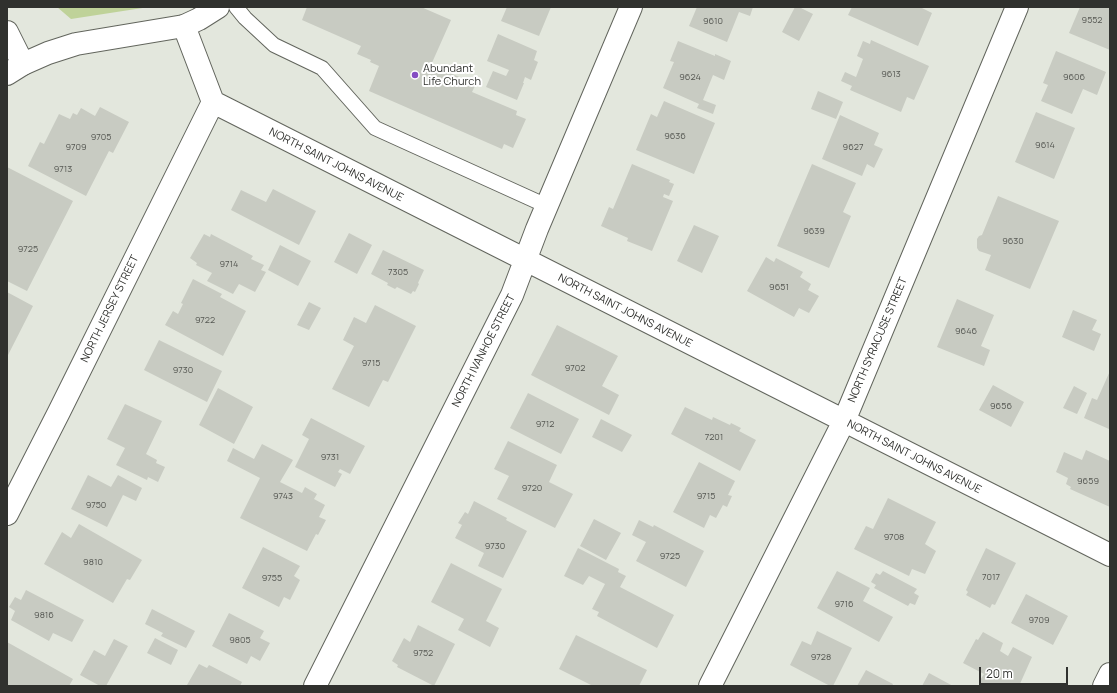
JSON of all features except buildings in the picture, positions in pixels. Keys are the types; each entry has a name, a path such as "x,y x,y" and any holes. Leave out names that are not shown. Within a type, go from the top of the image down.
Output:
{"street":[{"path":"7,32 15,69 48,53 76,44 184,26 205,16 218,7"},
{"name":"NORTH IVANHOE STREET","path":"315,686 512,295 547,206 631,7"},
{"name":"NORTH SYRACUSE STREET","path":"710,686 844,421 1017,7"},
{"path":"184,26 213,102"},
{"name":"NORTH SAINT JOHNS AVENUE","path":"213,102 1110,555"},
{"name":"NORTH JERSEY STREET","path":"7,514 60,412 213,102"},
{"path":"1104,686 1110,674"}],"lane":[{"path":"236,7 244,18 274,45 322,68 375,128 547,206"}],"green space":[{"path":"57,7 149,7 71,19"}],"place":[{"name":"Abundant Life Church","path":"415,75"}]}
